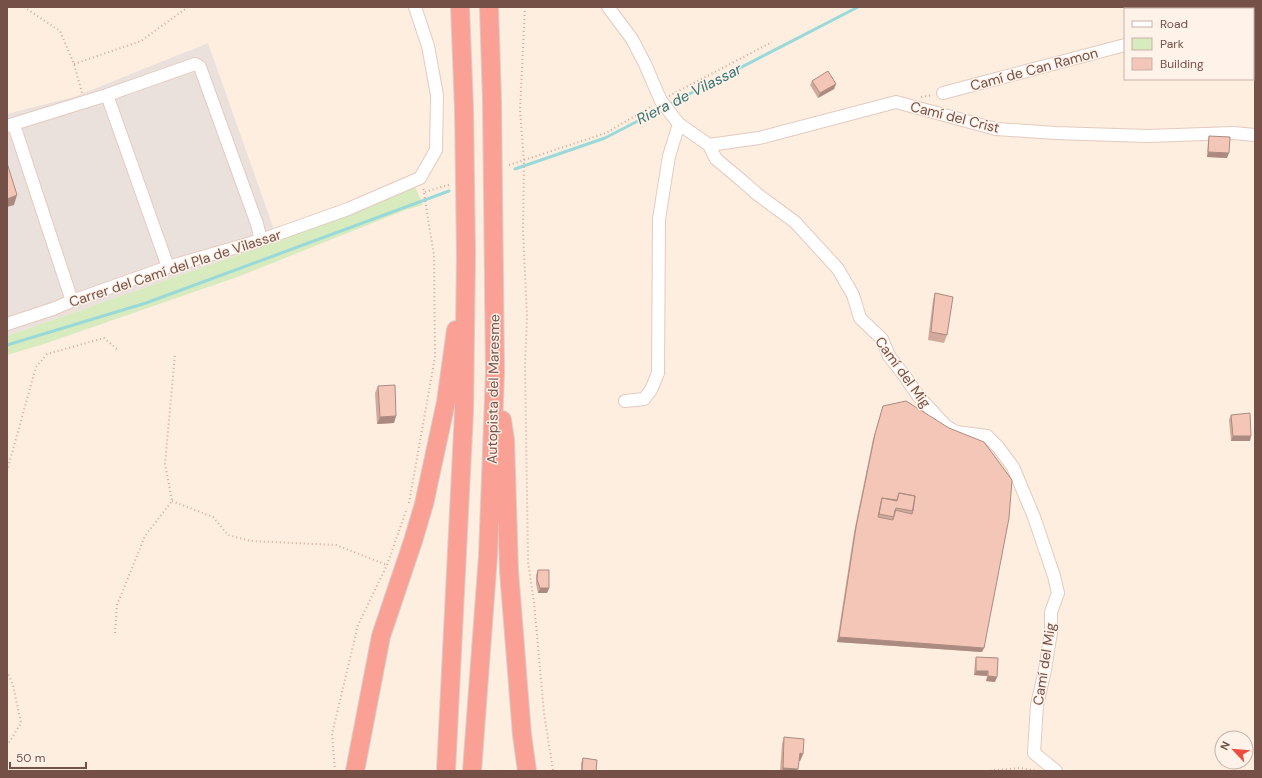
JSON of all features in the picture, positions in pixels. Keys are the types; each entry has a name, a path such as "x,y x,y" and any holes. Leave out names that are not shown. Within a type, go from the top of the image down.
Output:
{"highway":[{"name":"Autopista del Maresme","path":"446,771 464,420 466,254 464,109 460,7"},
{"name":"Autopista del Maresme","path":"472,771 488,556 495,373 492,101 489,7"},
{"path":"355,771 381,636 424,504 446,402 466,254"},
{"path":"495,373 505,440 508,571 522,735 527,771"}],"street":[{"name":"Carrer del Camí del Pla de Vilassar","path":"7,324 53,309 168,267 261,240 348,209 420,178 436,150 437,95 428,46 415,7"},
{"name":"Camí del Mig","path":"608,7 632,39 661,101 679,124 709,145 716,159 757,194 794,222 838,269 853,295 860,318 882,339 889,356 919,397 946,426 956,432 987,436 998,447 1013,467 1034,517 1054,576 1058,593 1051,612 1051,632 1037,706 1034,753 1056,771"},
{"name":"Camí de Can Ramon","path":"943,93 1124,46"},
{"path":"72,301 10,125 107,95 195,64 200,67 257,224 261,240"},
{"path":"107,95 168,267"},
{"name":"Camí del Crist","path":"709,145 759,138 896,102 996,129 1055,133 1148,136 1233,133 1255,135"},
{"path":"625,401 644,399 651,390 658,373 659,219 669,156 679,124"}],"path":[{"path":"24,7 60,31 74,64 84,102"},
{"path":"74,64 141,41 188,7"},
{"path":"525,7 520,110 524,161 523,232 527,316 524,365 528,562 534,602 544,713 553,771"},
{"path":"509,165 606,133 661,101 772,42"},
{"path":"335,771 332,734 358,625 387,565 408,506 435,357 434,256 425,192 451,184"},
{"path":"7,471 36,367 47,354 104,338 118,350"},
{"path":"115,633 117,605 145,536 172,501 165,464 176,354"},
{"path":"172,501 213,517 228,536 251,541 336,545 387,565"},
{"path":"7,670 13,685 21,723 7,746"},
{"path":"986,771 1020,768 1038,771"}],"shaded area":[{"path":"208,43 278,241 7,336 7,114 74,97"}],"green space":[{"path":"415,186 423,205 405,210 240,276 44,344 7,355 7,336 278,241 299,230"}],"building":[{"path":"828,71 836,84 820,93 812,81"},
{"path":"1209,136 1230,137 1229,153 1208,152"},
{"path":"7,163 17,195 7,199"},
{"path":"935,293 953,297 947,335 931,332"},
{"path":"395,385 396,416 380,417 378,386"},
{"path":"906,401 949,428 984,442 1012,480 1009,518 984,648 839,637 856,527 875,434 883,406","holes":["899,493 915,496 912,514 895,510 893,520 878,517 882,498 897,500"]},
{"path":"1250,413 1251,436 1233,436 1231,415"},
{"path":"899,493 915,496 913,511 896,508 894,517 879,514 882,498 897,501"},
{"path":"538,570 549,570 549,588 540,588 537,579"},
{"path":"976,657 998,658 997,677 988,676 988,671 976,671"},
{"path":"784,737 804,739 803,754 800,753 798,769 783,768"},
{"path":"583,758 597,760 596,771 582,771"}],"waterway":[{"name":"Riera de Vilassar","path":"668,105 858,7"},
{"name":"Riera de Vilassar","path":"515,169 605,138 663,108"},
{"path":"7,345 146,303 449,191"}]}
